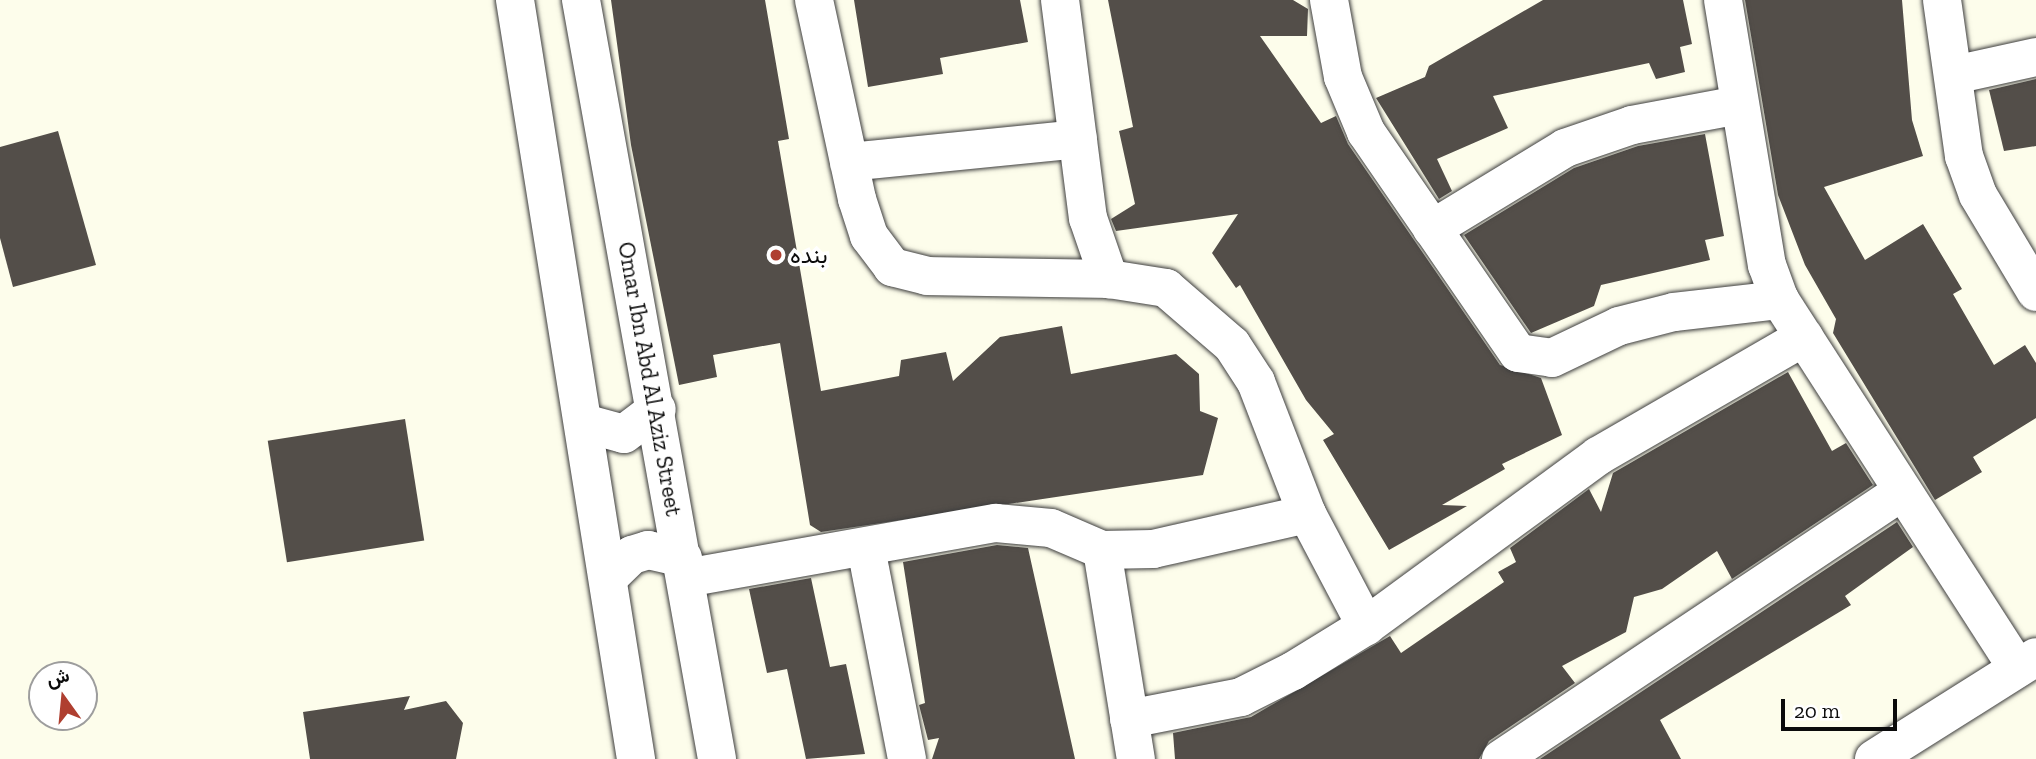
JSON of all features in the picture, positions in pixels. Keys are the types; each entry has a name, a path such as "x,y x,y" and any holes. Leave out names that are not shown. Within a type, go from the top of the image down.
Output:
{"street":[{"path":"515,0 636,759"},
{"name":"Omar Ibn Abd Al Aziz Street","path":"581,0 657,409 717,759"},
{"path":"814,0 849,162 869,236 892,267 927,276 1110,279 1166,288 1232,345 1256,382 1307,514 1366,626"},
{"path":"1060,0 1088,218 1110,279"},
{"path":"1329,0 1350,97 1387,166 1518,353 1535,360 1674,312 1780,300"},
{"path":"1723,0 1766,265 1780,300 1902,492 2026,662 1874,759"},
{"path":"1942,0 1964,156 1978,195 2036,292"},
{"path":"1954,75 2036,57"},
{"path":"1433,229 1565,148 1632,125 1739,105"},
{"path":"849,162 1078,139"},
{"path":"1129,719 1241,697 1366,626 1598,456 1804,337"},
{"path":"584,424 624,433 657,409"},
{"path":"1501,759 1902,492"},
{"path":"608,578 632,555 648,550 685,568 866,548 996,523 1051,528 1102,550 1153,549 1307,514"},
{"path":"866,548 907,759"},
{"path":"1102,550 1136,759"}],"building":[{"path":"611,0 765,0 789,139 778,141 821,391 899,376 901,360 946,352 953,381 1000,337 1062,326 1071,374 1176,354 1199,374 1200,411 1218,418 1203,475 821,532 810,525 780,343 713,355 717,377 679,385 631,145"},
{"path":"854,0 1020,0 1028,42 940,58 943,74 868,87"},
{"path":"1108,0 1293,0 1308,9 1307,36 1260,36 1321,123 1336,116 1348,144 1500,365 1541,378 1562,435 1502,464 1505,469 1442,505 1467,506 1389,550 1323,440 1334,434 1306,400 1240,285 1236,288 1212,253 1238,214 1116,231 1111,219 1135,204 1119,131 1133,127"},
{"path":"1543,0 1683,0 1692,44 1680,47 1685,72 1656,79 1649,63 1493,96 1508,128 1437,159 1452,191 1439,199 1376,98 1425,77 1429,66"},
{"path":"1745,0 1902,0 1912,120 1923,156 1824,187 1865,260 1923,224 1962,289 1953,294 1994,365 2025,345 2036,363 2036,418 1973,457 1982,472 1935,500 1833,333 1836,319 1805,265 1778,195"},
{"path":"2036,79 2036,146 2004,151 1989,90"},
{"path":"58,131 96,265 13,287 0,238 0,147"},
{"path":"1705,134 1724,236 1705,240 1710,260 1601,285 1594,306 1531,333 1464,235 1574,168 1638,146"},
{"path":"1788,372 1832,451 1846,443 1873,485 1732,579 1717,551 1662,589 1634,597 1626,632 1562,666 1575,683 1489,741 1479,759 1175,759 1173,733 1251,717 1390,636 1401,653 1504,582 1498,572 1516,562 1510,548 1589,489 1601,512 1613,473"},
{"path":"405,419 424,540 287,562 268,441"},
{"path":"1897,522 1913,547 1845,596 1851,605 1660,720 1681,759 1540,759"},
{"path":"997,545 1028,548 1075,759 932,759 939,738 928,740 919,705 925,703 903,562"},
{"path":"811,578 830,667 846,664 865,754 806,759 787,669 767,673 749,589"},
{"path":"410,696 404,710 446,701 463,723 456,759 310,759 303,712"}],"place":[{"name":"بنده","path":"776,255"}]}
